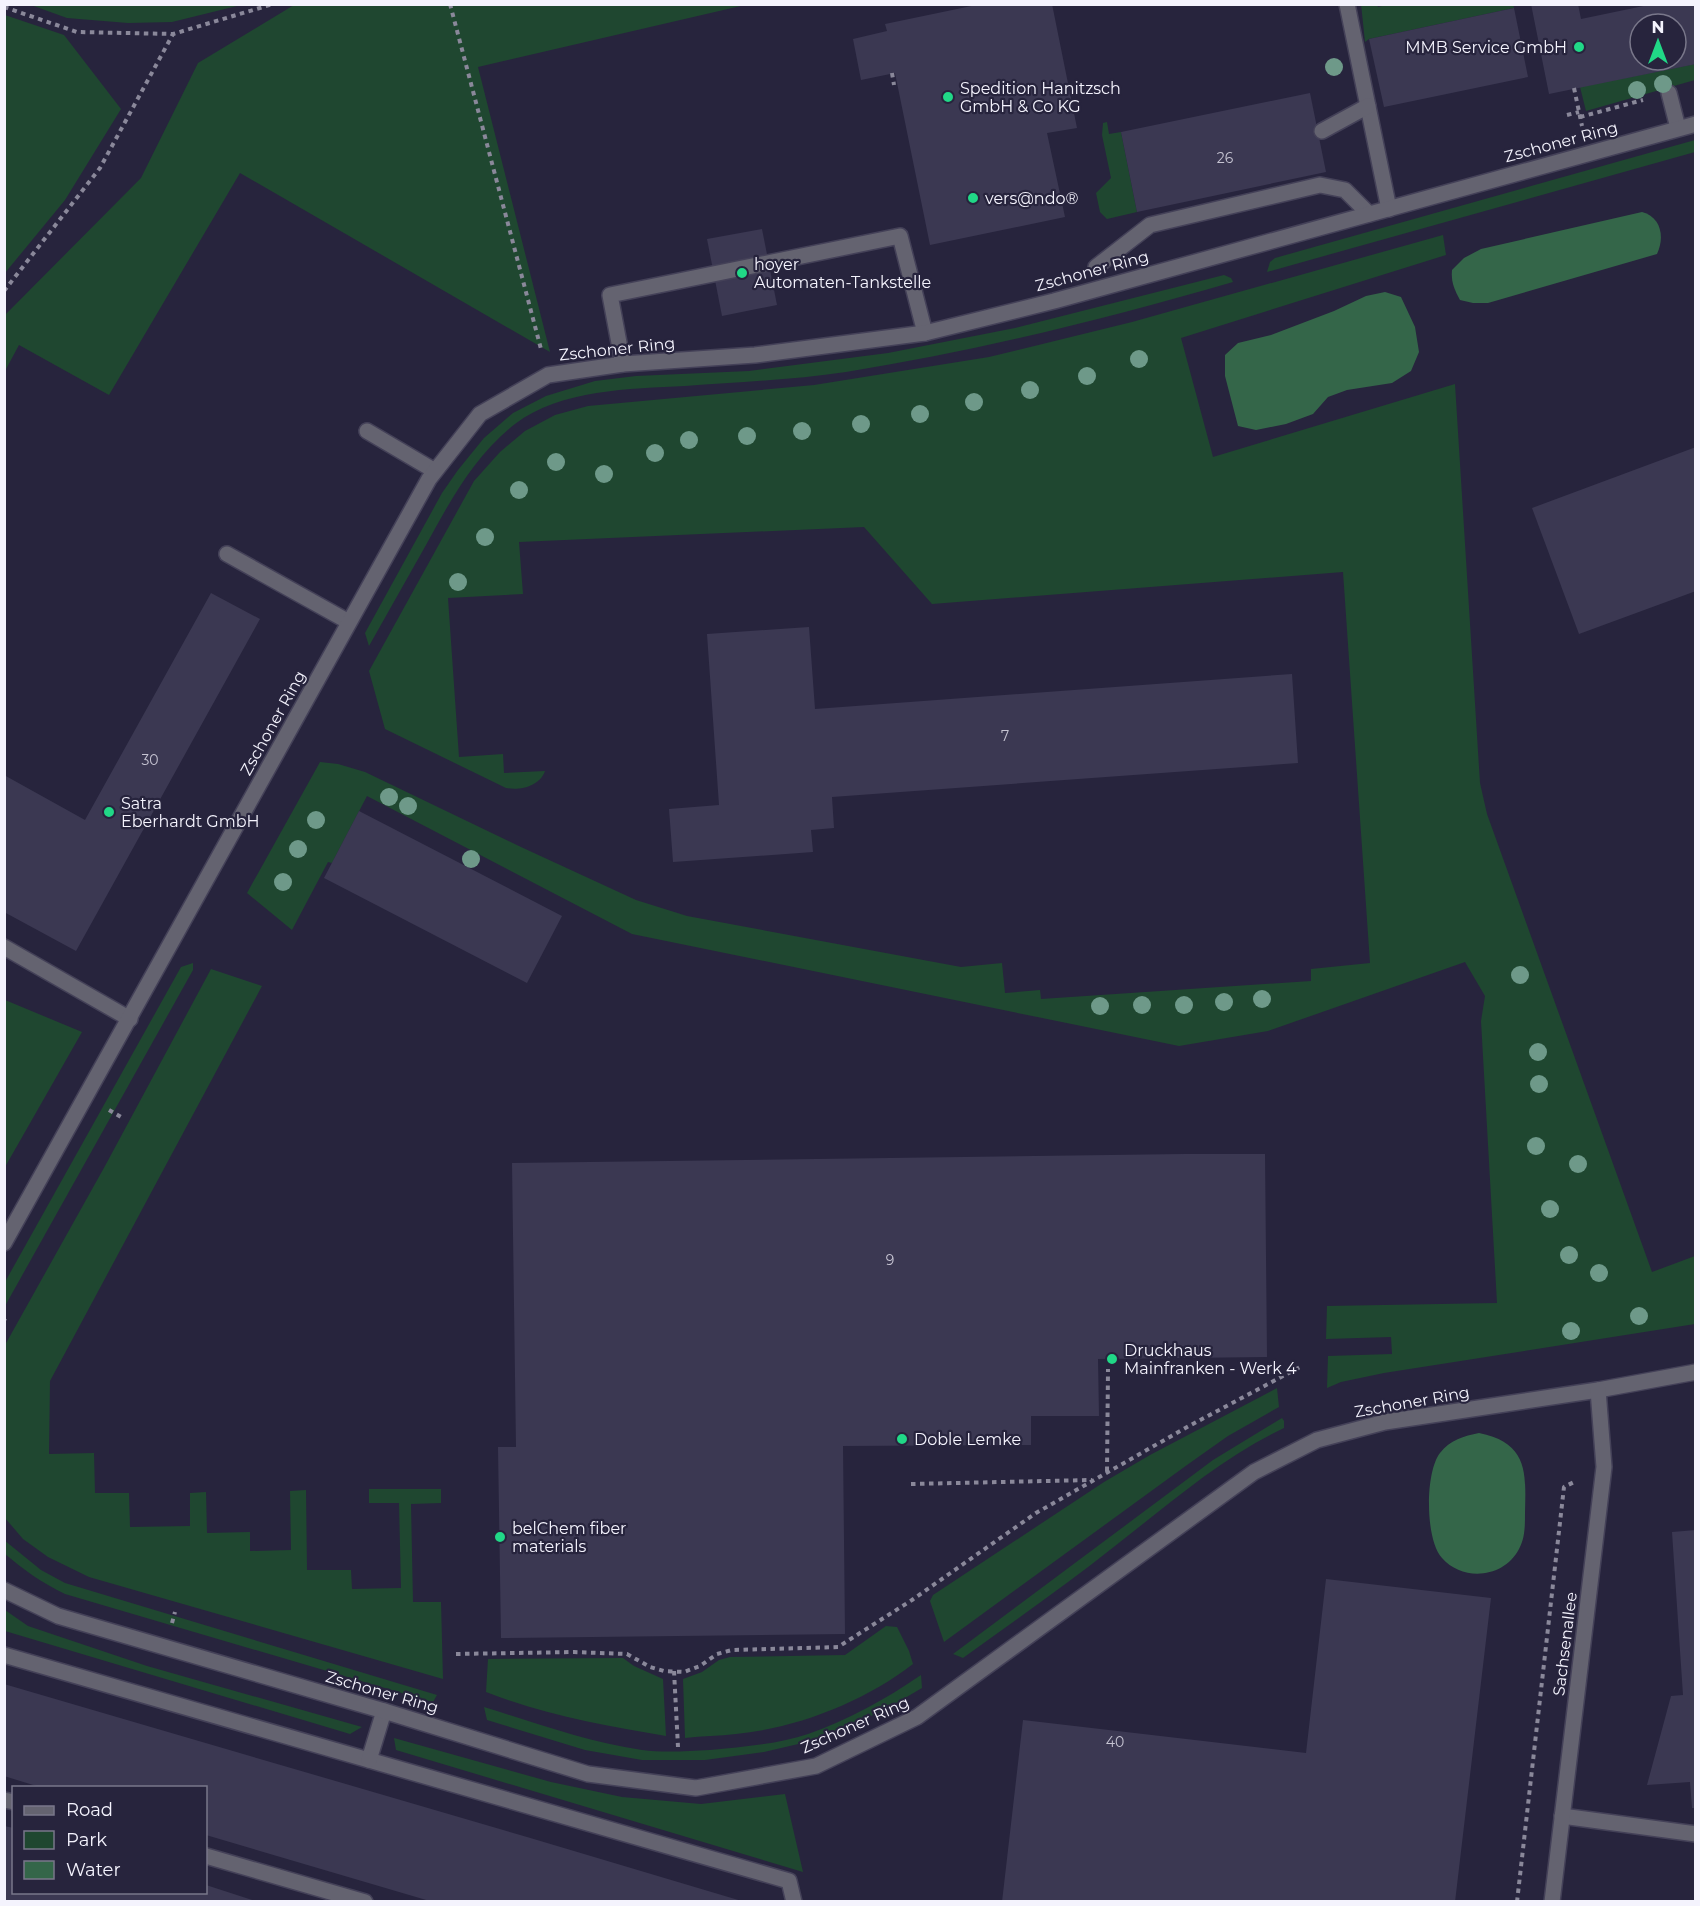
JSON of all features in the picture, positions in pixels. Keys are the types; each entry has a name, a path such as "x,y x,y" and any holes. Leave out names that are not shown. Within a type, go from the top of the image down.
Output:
{"street":[{"path":"1347,4 1389,209"},
{"path":"1669,93 1678,128"},
{"path":"1322,131 1368,106"},
{"name":"Zschoner Ring","path":"4,1243 435,471 480,414 548,375 623,364 755,355 925,333 1054,301 1695,124"},
{"path":"1096,267 1150,225 1320,185 1345,189 1369,214"},
{"path":"623,364 610,295 900,236 925,333"},
{"path":"367,431 435,471"},
{"path":"226,554 349,622"},
{"path":"4,947 130,1019"},
{"name":"Zschoner Ring","path":"4,1590 58,1616 384,1711 588,1774 696,1788 816,1766 917,1717 1254,1472 1317,1440 1385,1422 1598,1390 1695,1372"},
{"name":"Sachsenallee","path":"1552,1902 1604,1467 1598,1390"},
{"path":"4,1655 789,1881 794,1902"},
{"path":"369,1760 384,1711"},
{"path":"1562,1816 1695,1834"},
{"path":"207,1857 365,1902"}],"path":[{"path":"4,7 77,32 173,34 273,4"},
{"path":"450,4 548,375"},
{"path":"4,291 100,168 173,34"},
{"path":"892,73 894,85"},
{"path":"1574,88 1579,113"},
{"path":"1567,115 1669,93"},
{"path":"456,1654 574,1652 627,1654 650,1667 684,1672 700,1666 717,1654 732,1650 838,1647 912,1600 1036,1513 1300,1367"},
{"path":"1107,1472 1108,1370"},
{"path":"1517,1902 1564,1487 1604,1467"},
{"path":"911,1484 1093,1480"},
{"path":"674,1671 678,1747"}],"green space":[{"path":"1361,4 1378,7 1390,4 1513,4 1514,8 1369,39 1365,42"},
{"path":"31,5 241,5 172,22 128,23 67,18"},
{"path":"294,5 745,5 478,67 550,352 240,173 109,395 19,345 5,371 5,315 141,178 198,63"},
{"path":"5,15 64,35 121,109 65,200 5,273"},
{"path":"1695,64 1695,80 1586,111 1580,87 1655,72 1688,72 1688,65"},
{"path":"1107,122 1109,134 1121,132 1137,212 1107,219 1100,212 1096,193 1111,178 1102,135 1103,123"},
{"path":"1695,140 1695,152 1267,272 1270,262 1275,258"},
{"path":"1443,235 1446,255 1181,338 1213,457 1455,384 1480,783 1487,814 1652,1272 1695,1256 1695,1324 1384,1373 1341,1382 1327,1388 1328,1356 1392,1354 1391,1337 1326,1339 1327,1306 1497,1303 1481,1021 1485,996 1465,962 1268,1031 1179,1046 632,934 367,796 332,863 328,862 292,930 247,893 320,762 338,764 365,772 636,900 687,916 961,967 1002,963 1005,993 1040,990 1041,999 1311,981 1311,969 1370,963 1343,572 932,604 864,527 519,542 523,594 448,598 459,757 503,754 504,773 545,771 534,784 517,789 506,788 385,729 369,671 474,481 500,452 525,431 555,415 588,406 814,385 989,357 1132,322"},
{"path":"1224,275 1231,278 1233,282 1089,321 895,364 826,375 619,390 575,397 533,412 501,436 464,480 369,646 365,633 442,493 458,470 484,438 513,413 546,396 595,381 636,376 749,371 888,353 1015,328"},
{"path":"193,963 193,970 5,1306 5,1282 181,967"},
{"path":"211,969 262,986 50,1381 49,1454 94,1453 95,1493 129,1493 130,1527 190,1526 190,1493 206,1492 207,1533 250,1532 250,1551 291,1550 290,1491 306,1490 307,1570 351,1570 352,1589 401,1588 399,1503 369,1503 369,1489 441,1489 441,1503 411,1504 413,1602 441,1602 443,1679 89,1577 48,1557 23,1539 5,1518 5,1345"},
{"path":"5,1000 82,1032 5,1167"},
{"path":"1277,1388 1279,1407 1228,1436 944,1642 930,1601 933,1595 1104,1482"},
{"path":"1282,1418 1284,1428 1218,1467 1078,1575 963,1658 953,1654 1213,1460"},
{"path":"4,1540 41,1570 65,1583 437,1695 433,1702 65,1594 34,1576 5,1554"},
{"path":"5,1610 28,1626 147,1666 362,1727 350,1734 5,1631"},
{"path":"886,1626 897,1627 913,1664 873,1690 829,1711 783,1726 736,1734 685,1738 683,1679 702,1672 719,1660 730,1657 845,1655"},
{"path":"623,1658 634,1666 663,1679 666,1736 552,1713 486,1692 488,1659"},
{"path":"921,1675 922,1688 886,1709 824,1738 764,1752 705,1760 642,1760 585,1750 487,1720 484,1707 562,1732 622,1747 676,1752 710,1750 772,1743 808,1734 866,1708"},
{"path":"394,1738 551,1782 622,1797 701,1804 785,1794 803,1872 396,1750"}],"water":[{"path":"1642,212 1653,218 1660,228 1661,241 1657,254 1488,303 1460,300 1455,289 1452,270 1464,258 1481,249"},
{"path":"1385,292 1401,297 1415,327 1419,352 1411,371 1392,383 1347,390 1328,397 1313,414 1286,424 1256,430 1238,426 1225,376 1225,355 1238,343 1271,335 1366,296"},
{"path":"1479,1433 1507,1444 1521,1461 1525,1485 1525,1527 1519,1549 1504,1566 1494,1571 1472,1573 1451,1566 1436,1549 1432,1537 1429,1506 1432,1475 1440,1453 1458,1439"}],"building":[{"path":"981,4 1052,4 1077,128 1047,133 1065,217 930,245 895,73 861,80 853,39 887,31 885,24"},
{"path":"1531,4 1578,4 1581,19 1653,4 1696,4 1696,64 1688,66 1688,12 1628,12 1628,72 1657,72 1549,94"},
{"path":"1514,8 1528,77 1384,107 1369,39"},
{"path":"1310,93 1326,172 1137,212 1121,132"},
{"name":"hoyer Automaten-Tankstelle","path":"762,229 777,305 722,316 707,239"},
{"path":"1696,447 1696,591 1579,634 1532,508"},
{"path":"211,593 260,619 76,951 4,912 4,775 85,820"},
{"path":"809,627 815,709 1292,674 1298,763 832,797 834,828 811,830 813,852 673,862 669,809 719,805 707,634"},
{"path":"359,811 562,916 527,983 324,878"},
{"path":"1265,1154 1267,1357 1098,1359 1099,1416 1031,1416 1031,1445 843,1446 845,1634 501,1638 498,1447 516,1447 512,1163"},
{"path":"1696,1530 1696,1808 1692,1808 1690,1782 1647,1785 1671,1696 1683,1695 1672,1532"},
{"path":"1326,1579 1491,1598 1455,1902 1002,1902 1023,1720 1306,1753"},
{"path":"4,1684 745,1902 433,1902 207,1835 207,1786 36,1786 4,1776"},
{"path":"4,1826 12,1828 12,1894 207,1894 207,1885 258,1902 4,1902"}],"place":[{"name":"MMB Service GmbH","path":"1579,47"},
{"name":"Spedition Hanitzsch GmbH & Co KG","path":"948,97"},
{"name":"vers@ndo®","path":"973,198"},
{"name":"hoyer Automaten-Tankstelle","path":"742,273"},
{"name":"Satra Eberhardt GmbH","path":"109,812"},
{"name":"Druckhaus Mainfranken - Werk 4","path":"1112,1359"},
{"name":"Doble Lemke","path":"902,1439"},
{"name":"belChem fiber materials","path":"500,1537"}]}
